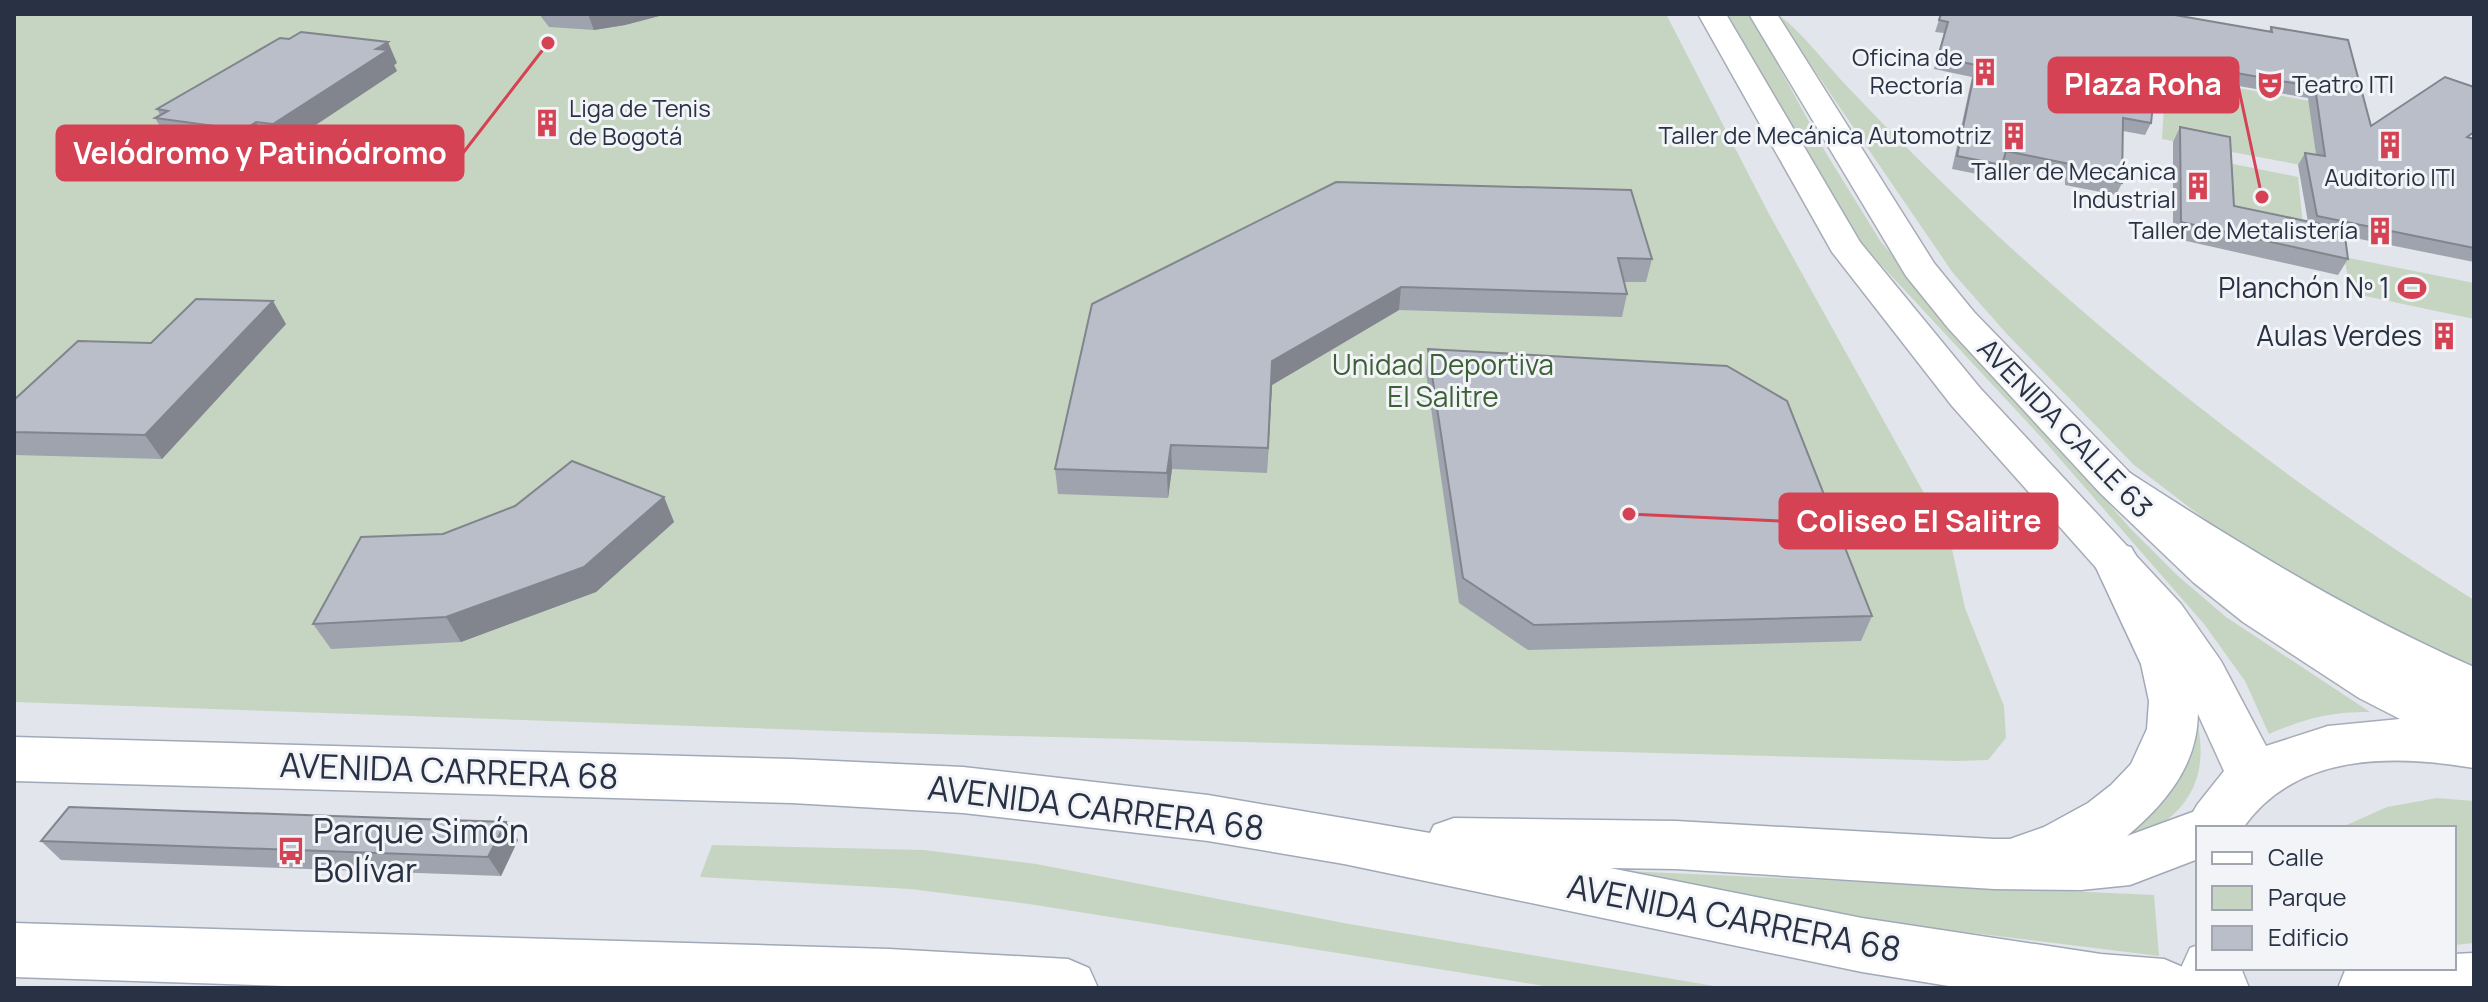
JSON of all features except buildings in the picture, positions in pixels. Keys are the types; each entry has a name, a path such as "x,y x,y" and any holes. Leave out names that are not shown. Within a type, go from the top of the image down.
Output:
{"main road":[{"name":"AVENIDA CALLE 63","path":"1712,14 1856,262 1932,358 2115,559 2198,662 2235,732 2254,778"},
{"name":"AVENIDA CALLE 63","path":"1763,14 1919,268 1961,320 2115,483 2209,570 2270,617 2377,684 2474,733"},
{"path":"2115,483 2296,600 2384,647 2474,689"},
{"path":"1994,864 2077,839 2116,814 2144,787 2174,733 2174,700 2160,653 2115,559"},
{"path":"2213,826 2230,800 2254,778 2309,750 2380,740 2474,747"},
{"name":"AVENIDA CARRERA 68","path":"14,759 792,781 947,789 1208,818 1344,840 1862,945 2101,982 2164,988"},
{"path":"1344,840 1676,845 1994,864 2081,865 2130,860 2196,835"},
{"path":"14,950 1068,988"},
{"path":"2368,988 2474,981"}],"green space":[{"name":"Unidad Deportiva El Salitre","path":"14,14 1666,14 1769,214 1950,540 1965,608 2004,706 2006,738 1988,760 1957,761 862,732 14,702"},
{"path":"1725,14 1750,14 1826,153 1881,242 2130,528 2178,576 2226,617 2370,712 2318,717 2269,734 2245,681 2204,624 2040,436 1858,240"},
{"path":"1776,14 1801,35 1862,102 1958,198 2111,335 2288,474 2474,600 2474,669 2253,556 2134,465 2006,333 1953,273"},
{"path":"2166,75 2310,101 2317,168 2162,139"},
{"path":"2223,162 2298,177 2304,234 2224,217"},
{"name":"Planchón Nº 1","path":"2344,257 2474,283 2474,319 2351,293"},
{"path":"2191,699 2200,738 2200,756 2198,774 2183,805 2127,846 2087,848"},
{"path":"2437,798 2474,801 2474,943 2456,945 2456,826 2344,826 2387,807"},
{"path":"712,845 924,850 1036,864 1349,924 1726,988 1557,988 1029,904 910,889 700,877"},
{"path":"1581,869 2154,895 2159,956 1891,923"}],"place":[{"name":"Velódromo y Patinódromo","path":"548,43"},
{"name":"Oficina de Rectoría","path":"1985,72"},
{"name":"Teatro ITI","path":"2270,85"},
{"name":"Liga de Tenis de Bogotá","path":"547,123"},
{"name":"Taller de Mecánica Automotriz","path":"2014,136"},
{"name":"Auditorio ITI","path":"2390,145"},
{"name":"Taller de Mecánica Industrial","path":"2198,186"},
{"name":"Plaza Roha","path":"2262,197"},
{"name":"Taller de Metalistería","path":"2380,231"},
{"name":"Planchón Nº 1","path":"2412,288"},
{"name":"Aulas Verdes","path":"2444,336"},
{"name":"Coliseo El Salitre","path":"1629,514"},
{"name":"Parque Simón Bolívar","path":"291,851"}]}
